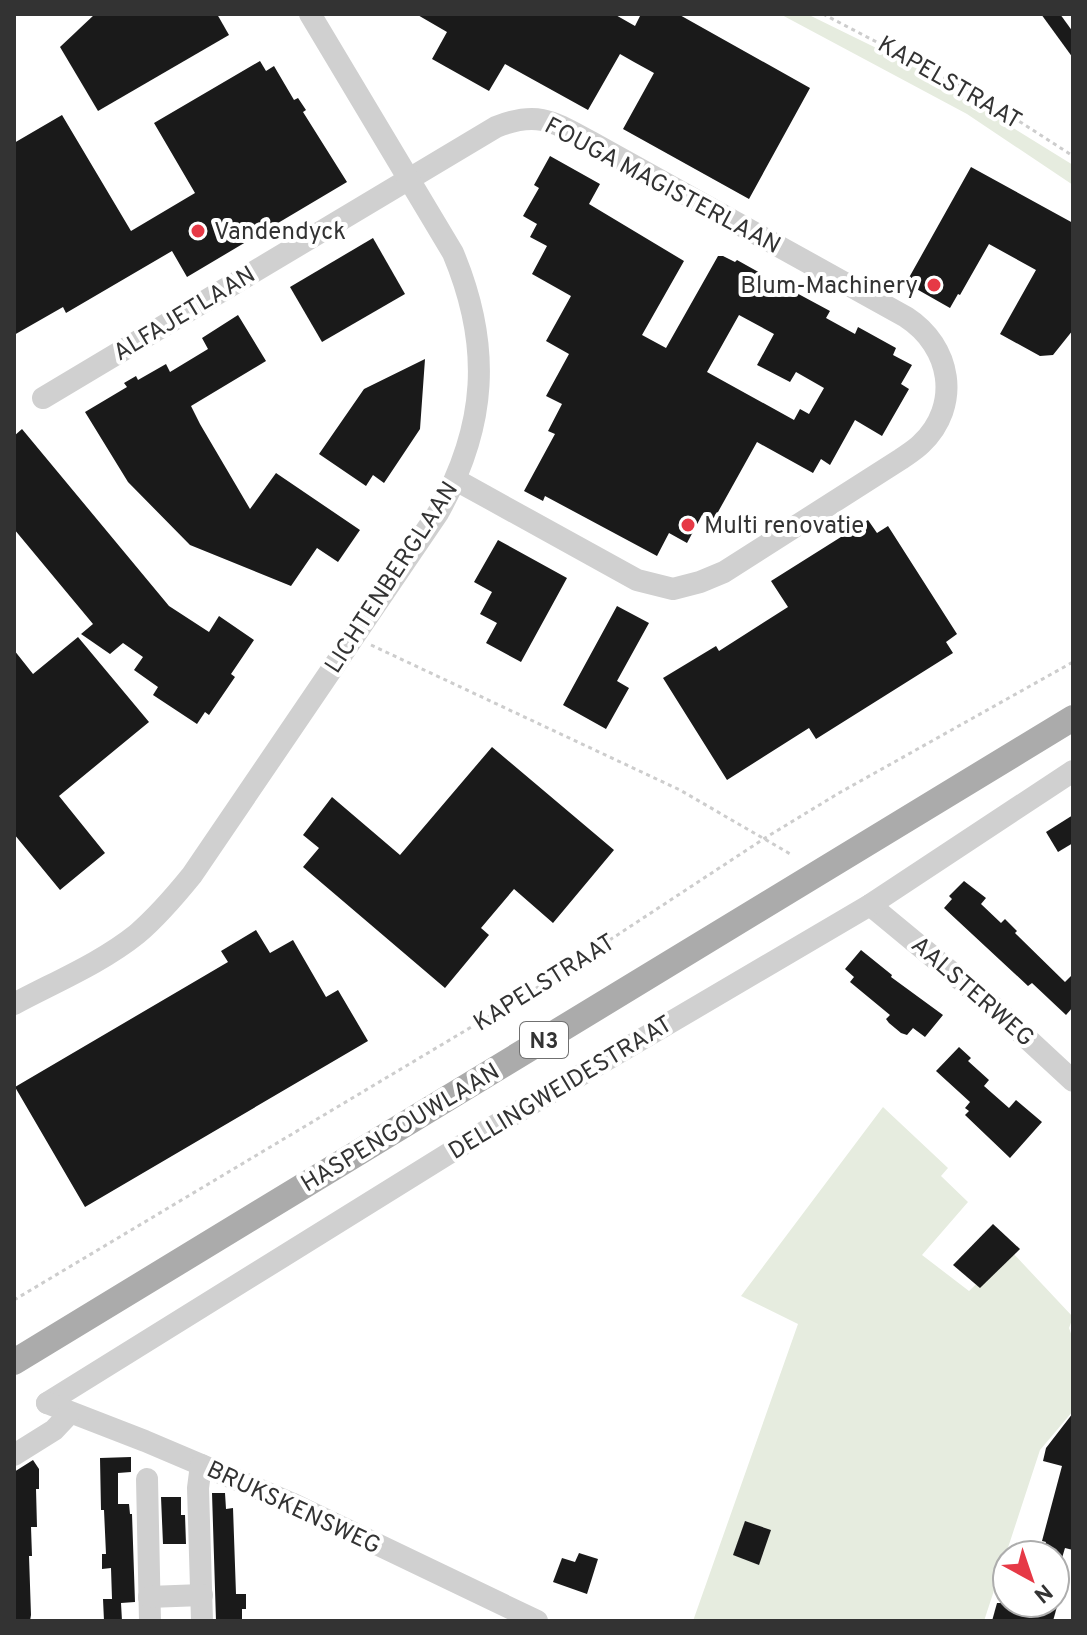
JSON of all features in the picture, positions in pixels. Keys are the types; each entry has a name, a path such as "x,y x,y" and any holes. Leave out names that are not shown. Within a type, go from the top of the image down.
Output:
{"main road":[{"name":"HASPENGOUWLAAN","path":"14,1362 1073,718"}],"street":[{"name":"LICHTENBERGLAAN","path":"14,1004 105,956 136,935 192,875 438,513 456,480 471,439 479,357 467,287 453,253 310,14"},
{"name":"FOUGA MAGISTERLAAN","path":"408,179 496,127 535,117 548,120 921,326 933,338 942,357 946,377 946,396 939,418 923,442 724,572 683,587 663,588 637,580 456,480"},
{"name":"ALFAJETLAAN","path":"43,398 408,179"},
{"name":"DELLINGWEIDESTRAAT","path":"47,1403 472,1139 870,905 1073,771"},
{"name":"AALSTERWEG","path":"870,905 991,1005 1073,1081"},
{"name":"BRUKSKENSWEG","path":"47,1403 291,1503 537,1621"},
{"path":"14,1455 54,1430 70,1413"},
{"path":"201,1465 198,1488 202,1621"},
{"path":"147,1479 150,1621"},
{"path":"149,1597 202,1595"}],"path":[{"name":"KAPELSTRAAT","path":"823,14 980,96 1073,156"},
{"path":"354,637 680,790 792,855"},
{"name":"KAPELSTRAAT","path":"14,1300 535,989 839,793 1073,662"}],"shaded area":[{"path":"780,14 807,14 913,66 1073,165 1073,185 967,114"},
{"path":"883,1107 948,1168 941,1176 968,1202 922,1255 969,1291 1011,1251 1073,1317 1069,1328 1073,1339 1073,1411 1040,1450 1011,1539 991,1539 991,1600 984,1621 693,1621 798,1324 741,1296"}],"building":[{"path":"95,14 217,14 229,35 98,111 60,47"},
{"path":"416,14 614,14 635,26 641,14 678,14 810,88 749,199 623,129 654,73 620,54 588,110 505,64 489,91 432,59 447,32"},
{"path":"1041,14 1060,14 1073,32 1073,58"},
{"path":"260,61 266,71 274,66 294,100 298,98 306,110 303,112 347,182 187,277 172,251 66,313 63,307 14,335 14,143 62,115 131,231 195,193 154,123"},
{"path":"550,156 600,184 589,204 684,261 642,335 666,348 718,256 723,256 735,262 737,260 762,274 760,277 778,283 830,311 826,318 855,334 858,327 896,348 893,355 912,365 901,384 909,389 882,436 855,420 830,465 821,459 813,473 757,442 713,521 702,515 687,543 669,533 657,556 545,496 543,501 524,491 555,434 548,431 562,404 546,396 569,354 546,341 571,296 532,274 547,246 530,237 537,224 523,216 539,188 534,185","holes":["739,315 774,334 757,365 790,382 796,372 824,388 809,414 800,409 794,420 707,372"]},
{"path":"971,167 1073,223 1073,330 1053,355 1040,356 1000,334 1036,270 989,244 950,308 906,283"},
{"path":"373,238 405,294 322,342 290,287"},
{"path":"238,315 266,361 191,406 200,424 250,509 276,473 360,530 338,562 317,548 291,586 190,545 128,482 85,412 127,387 124,383 136,376 138,380 166,364 170,372 208,349 202,338"},
{"path":"425,359 420,429 384,483 373,475 366,486 319,454 364,389"},
{"path":"22,429 169,606 209,632 219,616 254,640 231,674 235,677 209,715 205,712 197,724 153,695 158,687 134,670 143,657 123,643 110,654 81,634 93,624 14,529 14,436"},
{"path":"868,520 877,533 888,526 957,634 946,642 953,653 816,739 809,728 727,780 663,678 716,646 719,651 788,607 771,581"},
{"path":"498,540 567,578 521,662 486,643 497,623 480,614 492,592 474,582"},
{"path":"617,606 649,623 617,681 629,688 606,729 563,705"},
{"path":"78,637 149,722 59,796 105,853 60,890 14,834 14,650 33,674"},
{"path":"492,747 614,850 553,923 514,889 481,928 489,935 445,988 303,867 319,848 303,835 332,797 400,855"},
{"path":"1073,815 1073,843 1058,852 1046,832"},
{"path":"964,881 986,898 981,904 1001,923 1005,919 1017,931 1015,933 1065,982 1073,974 1073,1007 1066,1015 1032,983 1028,986 944,908 952,899 949,896"},
{"path":"256,930 270,953 293,940 326,997 338,990 368,1041 85,1207 15,1087 228,962 221,951"},
{"path":"861,950 891,977 943,1015 925,1037 913,1028 907,1035 901,1033 886,1019 890,1015 850,982 854,977 845,969"},
{"path":"959,1047 971,1058 968,1061 989,1080 984,1086 1009,1108 1016,1100 1042,1122 1010,1158 965,1115 969,1111 965,1108 970,1102 936,1071"},
{"path":"993,1224 1020,1249 980,1288 953,1265"},
{"path":"1073,1413 1073,1550 1071,1539 1043,1539 1062,1466 1043,1461 1046,1448"},
{"path":"131,1457 131,1472 118,1473 118,1504 129,1504 132,1514 135,1602 121,1603 122,1621 104,1621 103,1599 112,1599 111,1568 102,1569 102,1554 106,1554 100,1458"},
{"path":"33,1460 39,1469 39,1489 36,1489 37,1527 31,1527 32,1556 29,1556 31,1615 30,1621 16,1621 14,1472"},
{"path":"212,1493 225,1493 226,1509 233,1508 236,1594 246,1594 242,1621 216,1621"},
{"path":"161,1497 181,1497 186,1544 163,1544"},
{"path":"745,1521 771,1530 759,1565 733,1555"},
{"path":"579,1553 598,1559 587,1594 553,1582 562,1558 575,1562"},
{"path":"993,1619 1054,1619 1053,1621"}],"place":[{"name":"Vandendyck","path":"198,231"},
{"name":"Blum-Machinery","path":"934,285"},
{"name":"Multi renovatie","path":"688,525"}]}
